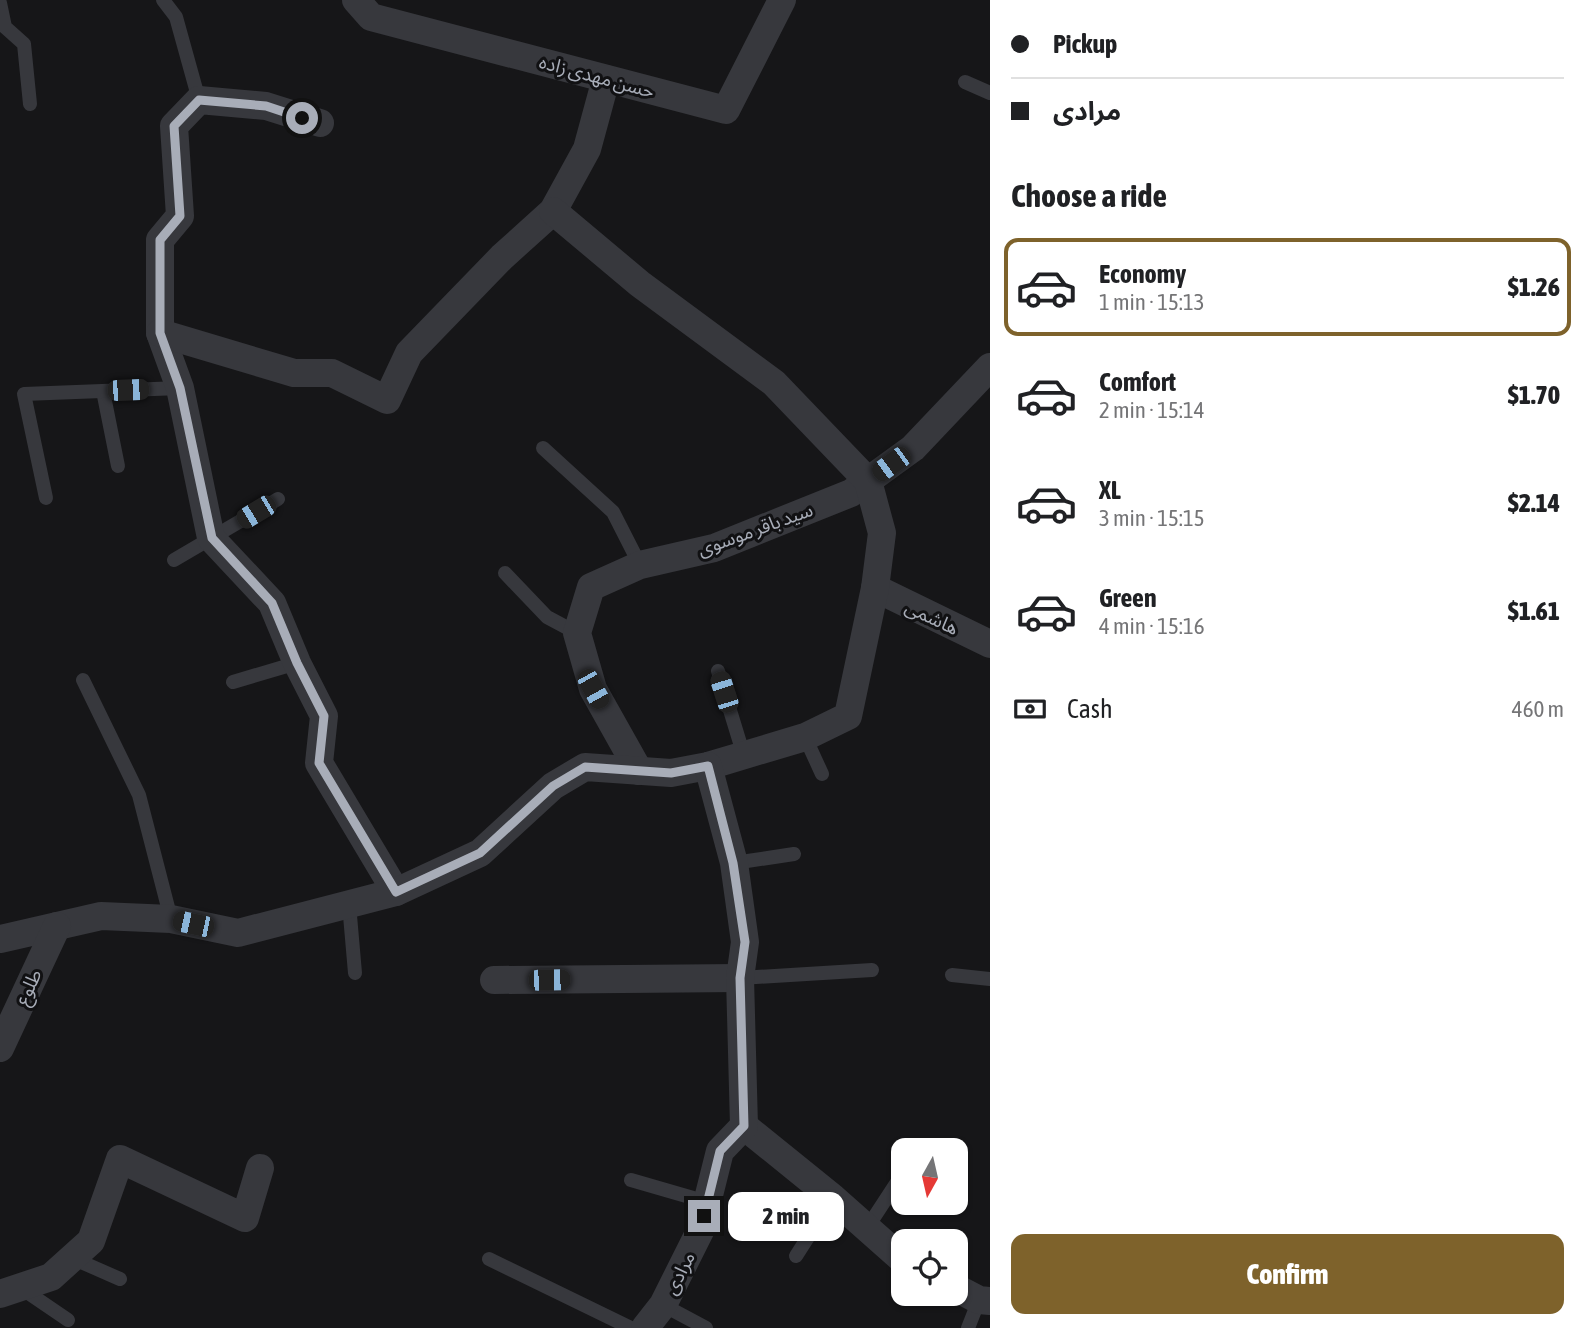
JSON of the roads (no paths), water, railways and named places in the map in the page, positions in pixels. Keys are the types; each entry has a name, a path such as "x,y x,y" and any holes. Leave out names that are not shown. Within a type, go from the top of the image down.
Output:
{"street":[{"name":"حسن مهدی زاده","path":"356,0 371,17 726,110 782,0"},
{"path":"160,333 294,373 332,373 387,400 409,353 502,257 553,211 587,149 606,79"},
{"path":"320,124 266,106 199,100 174,126 180,216 160,240 160,333 180,388 212,538 272,603 297,663 324,716 319,763 396,892"},
{"path":"0,939 101,916 171,919 238,933 396,892 480,853 553,786 585,767 671,773 708,766 805,737 848,716 875,588 882,533 869,481 774,383 640,284 553,211"},
{"name":"سید باقر موسوی","path":"577,634 591,587 640,565 714,548 851,493 913,448 990,367"},
{"name":"هاشمی","path":"875,588 990,644"},
{"path":"577,634 593,689 639,771"},
{"path":"708,766 733,863 745,942 740,978 744,1126 891,1249"},
{"name":"طلوع","path":"0,1048 57,926"},
{"path":"494,981 740,978"},
{"name":"مرادی","path":"645,1328 663,1305 700,1231 720,1151 744,1126"},
{"path":"10,1291 51,1277 92,1241 120,1159 244,1218 260,1168"}],"lane":[{"path":"163,0 176,17 199,100"},
{"path":"0,3 5,27 23,44 30,104"},
{"path":"965,82 990,93"},
{"path":"46,498 24,394 180,388"},
{"path":"103,391 118,466"},
{"path":"543,448 613,512 640,565"},
{"path":"174,560 278,499"},
{"path":"505,573 547,617 577,634"},
{"path":"233,682 297,663"},
{"path":"718,671 744,756"},
{"path":"83,680 139,795 171,919"},
{"path":"805,737 822,774"},
{"path":"733,863 794,854"},
{"path":"349,904 355,973"},
{"path":"740,978 872,970"},
{"path":"952,975 990,979"},
{"path":"631,1180 707,1202"},
{"path":"867,1228 891,1191"},
{"path":"796,1256 833,1198"},
{"path":"72,1258 120,1279"},
{"path":"489,1259 631,1328"},
{"path":"10,1291 68,1320"},
{"path":"968,1328 975,1296"},
{"path":"663,1305 706,1328"}]}
